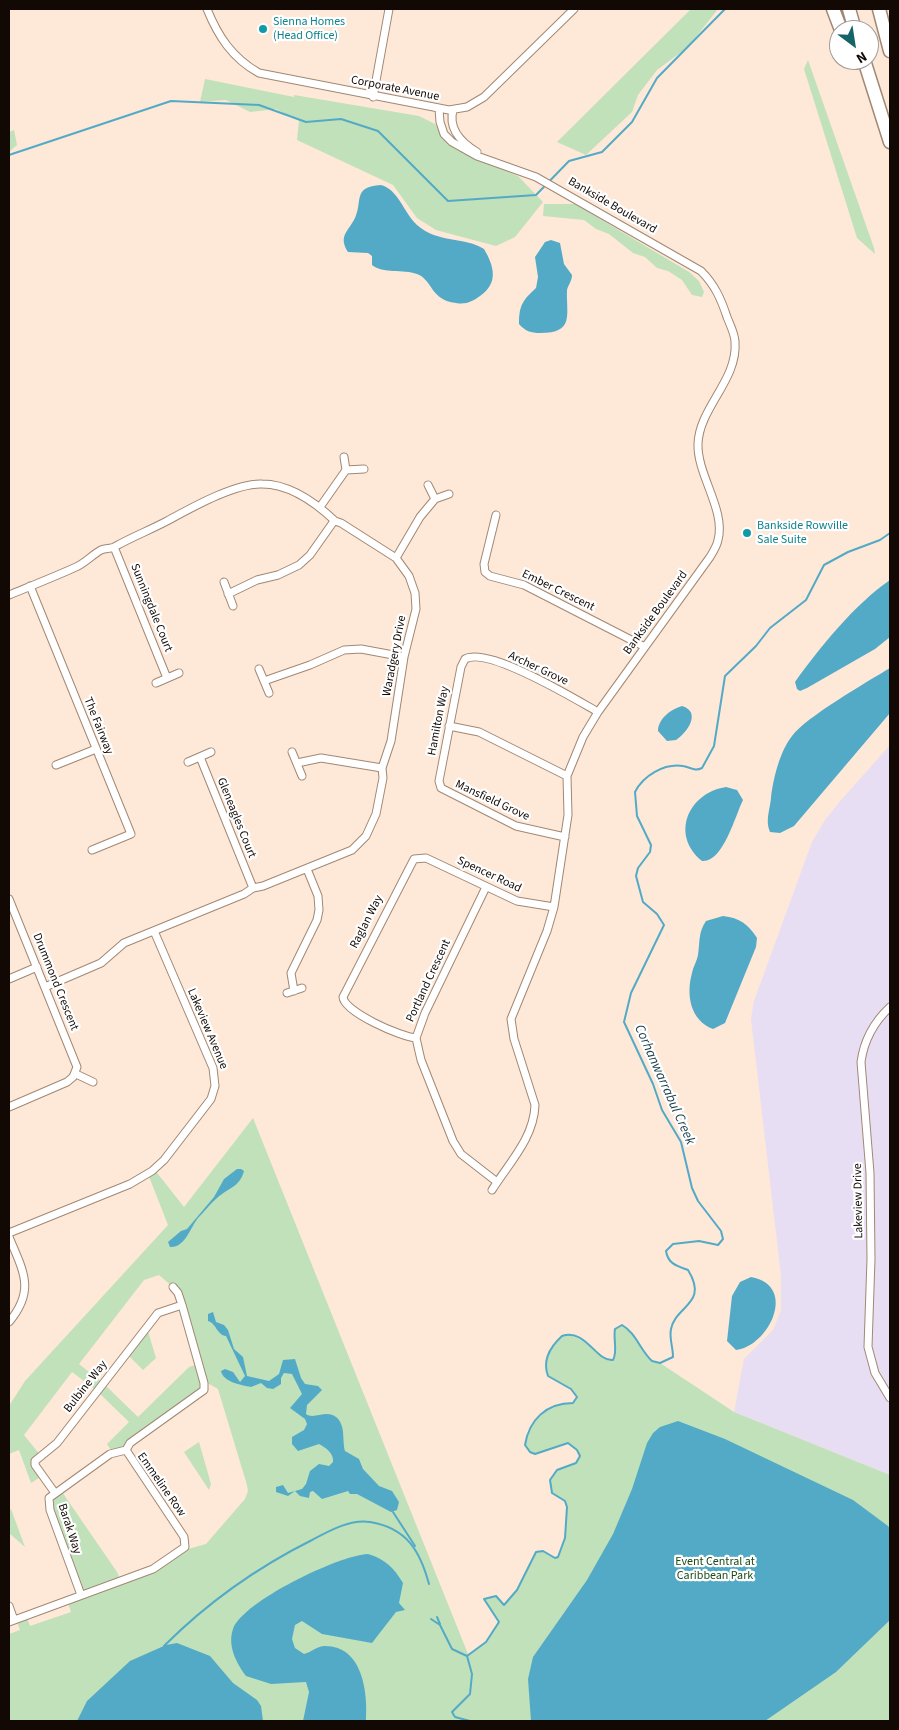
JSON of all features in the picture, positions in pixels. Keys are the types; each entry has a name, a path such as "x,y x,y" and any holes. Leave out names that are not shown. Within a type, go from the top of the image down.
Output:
{"highway":[{"path":"879,9 890,51"},
{"path":"860,70 875,98"},
{"path":"867,70 890,142"}],"street":[{"name":"Corporate Avenue","path":"207,9 226,45 241,61 259,73 373,97 453,110 467,107 484,97 574,9"},
{"path":"373,97 389,9"},
{"name":"Bankside Boulevard","path":"439,109 440,122 444,134 452,142 477,156 536,177 565,192 701,272 712,282 721,299 735,341 735,358 703,424 698,442 698,455 720,524 718,540 710,557 598,712 583,738 567,776 568,815 554,907 547,932 511,1019 514,1039 534,1105 533,1121 527,1138 492,1190"},
{"name":"Bankside Boulevard","path":"453,110 451,121 458,136 470,148 490,160"},
{"path":"320,507 346,470 344,457"},
{"path":"346,470 364,469"},
{"name":"Waradgery Drive","path":"9,595 76,567 102,550 114,547 122,541 159,525 197,504 251,485 269,484 282,487 320,507 334,521 341,523 396,558 409,576 415,602 390,741 382,768 383,778 376,814 366,836 352,850 308,869 253,888 244,894 124,943 93,967 45,987"},
{"path":"428,485 434,499"},
{"path":"396,558 422,514 434,499 449,494"},
{"name":"Ember Crescent","path":"496,515 484,564 485,572 490,576 524,586 645,647"},
{"path":"228,594 257,580 284,573 299,565 310,555 334,521"},
{"name":"Sunningdale Court","path":"114,547 167,678"},
{"path":"224,582 233,606"},
{"name":"The Fairway","path":"30,586 131,834 92,850"},
{"path":"264,681 310,665 344,650 361,649 404,657"},
{"name":"Archer Grove","path":"466,660 475,657 508,665 598,712"},
{"name":"Hamilton Way","path":"441,788 439,781 449,726 461,667 466,660"},
{"path":"259,669 269,693"},
{"path":"156,683 179,673"},
{"path":"449,726 479,732 567,776"},
{"path":"56,765 96,749"},
{"path":"188,762 211,752"},
{"path":"292,752 302,776"},
{"name":"Gleneagles Court","path":"200,757 253,888"},
{"path":"297,763 321,758 382,768"},
{"name":"Mansfield Grove","path":"441,788 516,826 565,837"},
{"name":"Spencer Road","path":"418,857 426,858 517,901 554,907"},
{"name":"Raglan Way","path":"416,1038 400,1035 348,1008 343,1001 344,992 411,863 418,857"},
{"path":"302,988 290,992 291,973 317,920 319,910 318,896 308,869"},
{"name":"Portland Crescent","path":"486,887 425,1012 416,1038 421,1060 457,1148 474,1167 497,1182"},
{"name":"Drummond Crescent","path":"9,899 76,1063 76,1074"},
{"name":"Lakeview Avenue","path":"9,1235 146,1176 164,1160 211,1100 215,1082 213,1068 154,931"},
{"path":"9,979 37,967"},
{"name":"Lakeview Drive","path":"890,1007 869,1034 862,1055 862,1068 870,1173 871,1259 868,1347 874,1373 890,1398"},
{"path":"9,1106 67,1082 76,1074 93,1082"},
{"path":"9,1235 24,1274 26,1290 20,1307 9,1322"},
{"name":"Emmeline Row","path":"11,1621 158,1567 184,1549 186,1544 184,1537 126,1450 130,1443 204,1390 204,1383 182,1305 178,1293 173,1287"},
{"name":"Bulbine Way","path":"54,1493 35,1465 35,1461 57,1443 158,1313 182,1305"},
{"name":"Barak Way","path":"81,1595 49,1507 49,1498 110,1454 126,1450"},
{"path":"9,1606 11,1621"}],"shaded area":[{"path":"890,745 890,1475 734,1412 744,1359 773,1330 781,1310 781,1276 751,1019 754,1001 812,842 825,820"}],"green space":[{"path":"691,9 718,9 688,47 657,70 638,95 632,112 586,155 557,142"},
{"path":"808,60 875,254 857,238 804,69"},
{"path":"205,79 294,97 294,95 419,116 435,124 448,144 457,150 518,176 543,202 515,237 496,246 436,230 417,218 393,185 297,140 299,121 276,109 250,112 226,100 200,102"},
{"path":"14,130 17,145 9,152 9,132"},
{"path":"544,204 575,204 689,272 699,281 704,292 702,297 692,295 682,280 668,271 657,268 645,257 633,253 609,234 596,229 584,220 543,216"},
{"path":"253,1118 468,1654 486,1642 499,1622 484,1599 496,1596 504,1605 517,1590 536,1552 543,1551 555,1558 558,1557 565,1538 567,1507 564,1501 552,1493 550,1480 557,1470 576,1463 580,1456 577,1450 568,1443 535,1454 530,1452 525,1445 530,1428 540,1415 555,1406 573,1403 577,1397 571,1389 548,1376 547,1364 552,1347 566,1335 581,1340 604,1357 613,1360 615,1353 615,1329 622,1325 628,1329 644,1352 653,1361 660,1363 734,1412 890,1475 889,1721 9,1721 9,1634 20,1630 16,1619 26,1615 30,1626 71,1612 67,1600 81,1595 49,1501 60,1489 117,1572 121,1581 153,1569 181,1551 206,1544 245,1499 248,1491 218,1389 204,1381 204,1386 127,1447 113,1453 107,1444 129,1422 97,1391 72,1372 24,1435 41,1456 35,1461 42,1476 31,1483 19,1450 9,1454 9,1406 25,1381 168,1225 148,1174 154,1169 184,1207","holes":["159,1275 173,1287 198,1364 189,1367 138,1417 103,1383 79,1364 144,1280"]},
{"path":"147,1328 156,1358 143,1370 127,1354"},
{"path":"199,1442 211,1484 209,1490 184,1452"},
{"path":"11,1509 25,1547 9,1533 9,1511"}],"water":[{"path":"381,185 392,191 412,220 425,231 442,238 468,242 484,249 493,274 490,286 486,291 466,303 448,301 436,294 426,281 417,274 382,270 372,265 372,256 368,253 348,252 345,247 344,238 355,218 360,196 366,189"},
{"path":"551,240 560,243 564,264 572,275 567,290 566,321 559,330 534,333 526,330 519,324 520,312 525,300 536,288 538,277 535,257 545,242"},
{"path":"890,580 890,637 875,649 807,688 800,691 797,689 795,682 815,655 864,601"},
{"path":"890,668 890,713 794,826 780,833 770,832 768,815 775,774 784,749 792,736 810,719"},
{"path":"682,706 691,713 691,723 676,740 667,741 658,731 660,722 674,709"},
{"path":"726,787 737,790 743,800 722,847 709,860 702,861 692,851 687,839 688,816 693,806 702,797"},
{"path":"723,916 743,922 757,938 756,947 725,1023 713,1029 699,1020 695,1013 690,998 690,981 703,925 706,921"},
{"path":"237,1169 244,1171 240,1181 209,1205 180,1244 170,1247 168,1242 181,1231 187,1229 214,1197 224,1179"},
{"path":"751,1277 765,1283 773,1292 776,1303 774,1316 759,1339 748,1346 736,1350 727,1341 732,1296 740,1282"},
{"path":"213,1312 216,1322 224,1325 228,1330 234,1349 243,1357 247,1376 269,1381 279,1374 283,1360 295,1359 305,1384 318,1386 322,1390 307,1405 306,1414 313,1416 328,1414 339,1420 345,1451 359,1459 363,1469 379,1486 392,1491 399,1502 397,1510 391,1512 357,1494 350,1494 348,1491 322,1499 313,1491 310,1492 309,1498 300,1496 295,1491 302,1489 306,1484 310,1471 319,1464 329,1466 333,1462 331,1453 319,1444 298,1451 292,1444 292,1437 304,1430 307,1424 305,1419 290,1408 302,1394 292,1374 284,1373 281,1378 281,1384 273,1389 267,1388 261,1383 251,1387 238,1384 222,1375 221,1371 225,1369 233,1372 240,1382 245,1376 226,1336 221,1334 208,1321 208,1314"},
{"name":"Event Central at Caribbean Park","path":"678,1421 725,1439 853,1500 888,1526 890,1529 890,1620 836,1672 765,1721 531,1721 528,1679 533,1657 587,1580 613,1534 632,1489 647,1443 653,1433 660,1427"},
{"path":"283,1485 288,1493 295,1491 288,1496 276,1492 276,1487"},
{"path":"368,1554 384,1561 400,1578 403,1583 399,1603 405,1610 396,1612 372,1643 322,1634 302,1621 295,1625 292,1639 295,1648 304,1654 325,1646 338,1648 348,1654 355,1662 364,1685 366,1721 303,1721 309,1692 306,1682 271,1684 246,1676 236,1660 232,1648 231,1635 233,1629 240,1618 254,1606 293,1582 336,1562"},
{"path":"177,1643 210,1656 233,1683 257,1700 261,1706 263,1721 77,1721 87,1701 130,1661 166,1645"}],"waterway":[{"path":"9,155 171,101 259,105 306,122 341,119 378,131 448,201 536,195 569,161 602,152 632,122 657,78 725,9"},
{"name":"Corhanwarrabul Creek","path":"470,1721 455,1717 452,1712 470,1694 472,1674 467,1656 486,1642 499,1622 484,1599 496,1596 504,1605 517,1590 536,1552 543,1551 555,1558 558,1557 565,1538 567,1507 565,1501 552,1493 550,1480 557,1470 576,1463 580,1456 577,1450 568,1443 535,1454 530,1452 525,1445 530,1428 540,1415 555,1406 573,1403 577,1397 571,1389 548,1376 546,1370 548,1354 562,1336 570,1335 584,1341 601,1356 613,1360 615,1353 615,1329 622,1325 631,1332 652,1361 660,1363 673,1357 671,1329 674,1321 693,1297 695,1290 694,1281 688,1270 671,1262 666,1251 673,1244 699,1241 718,1245 723,1239 721,1231 698,1201 692,1188 681,1142 662,1110 653,1084 624,1022 631,993 664,925 657,914 643,902 636,876 638,868 650,852 651,845 637,816 635,792 643,781 662,769 676,766 695,769 702,768 714,746 725,676 756,646 770,628 806,600 824,565 848,552 880,540 890,533"},
{"path":"393,1512 415,1546"},
{"path":"164,1646 215,1601 252,1574 325,1533 355,1522 370,1522 383,1525 403,1536 416,1551 429,1584"},
{"path":"437,1617 440,1624"},
{"path":"431,1619 440,1625 452,1649 467,1656"}],"place":[{"name":"Sienna Homes (Head Office)","path":"263,29"},
{"name":"Bankside Rowville Sale Suite","path":"747,533"}]}
